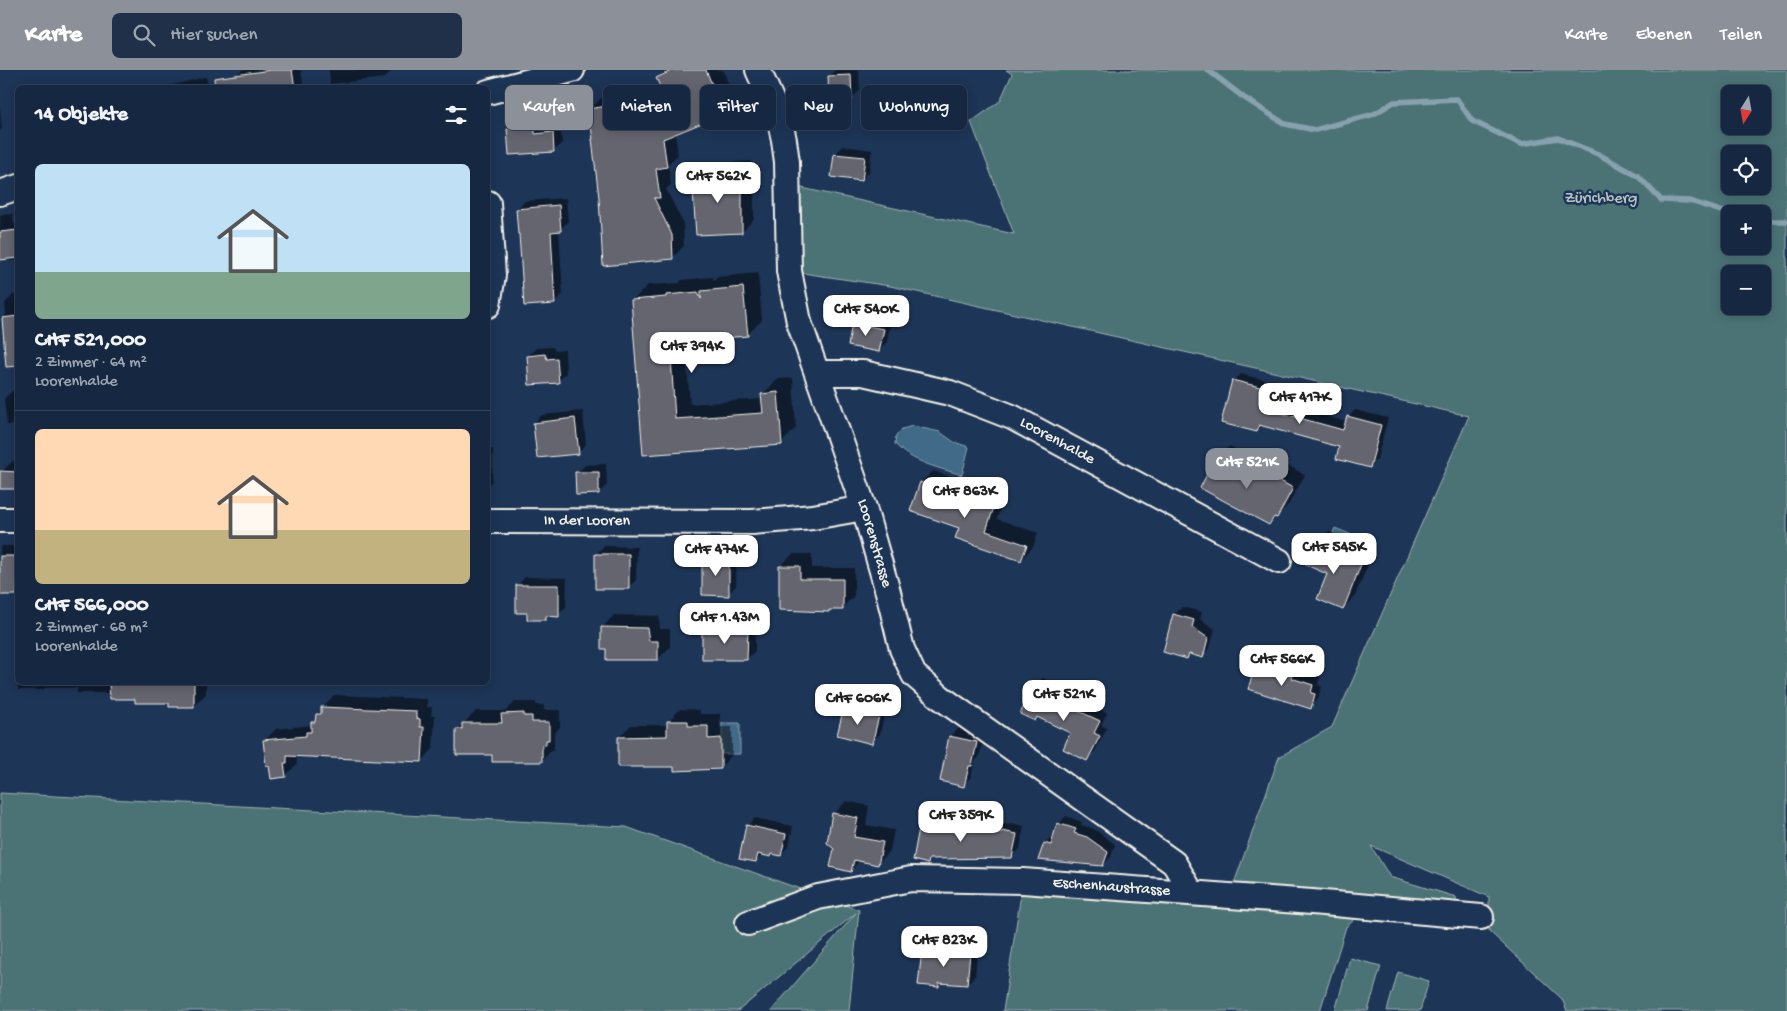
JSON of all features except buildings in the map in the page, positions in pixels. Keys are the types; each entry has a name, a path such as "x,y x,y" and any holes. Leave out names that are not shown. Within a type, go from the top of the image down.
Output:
{"street":[{"path":"490,91 572,70"},
{"name":"Loorenstrasse","path":"758,70 779,117 784,140 787,162 789,271 799,322 864,508 902,649 914,675 940,697 1174,863 1192,892"},
{"path":"0,192 15,188"},
{"path":"490,232 493,275 490,293"},
{"name":"Loorenhalde","path":"818,373 863,373 950,393 1012,417 1279,561"},
{"name":"In der Looren","path":"490,522 752,522 814,517 864,508"},
{"path":"0,520 15,520"},
{"name":"Eschenhaustrasse","path":"748,923 818,897 911,879 1022,881 1192,892 1480,917"}],"green space":[{"name":"Zürichberg","path":"1006,70 1787,70 1787,1011 1567,1011 1562,999 1489,931 1489,897 1371,846 1390,877 1456,897 1457,910 1378,899 1346,927 1320,1011 1003,1011 1023,881 1232,889 1279,757 1332,727 1469,416 890,286 789,271 788,185 1014,234 971,122 1000,101 1012,74"},
{"path":"0,793 626,827 859,910 849,1011 771,1011 856,913 738,1011 0,1011"},
{"path":"1350,958 1381,966 1368,1011 1335,1011"},
{"path":"1398,972 1429,981 1420,1011 1387,1011"}],"water":[{"path":"1299,394 1327,402 1324,414 1295,407"},
{"path":"913,426 940,432 954,442 969,447 962,475 918,460 895,444 896,435 902,429"},
{"path":"1335,528 1369,542 1366,549 1332,535"},
{"path":"722,723 740,723 740,754 722,754"}],"waterway":[{"path":"1208,70 1243,97 1285,124 1315,130 1374,114 1394,102 1457,99 1472,121 1521,144 1558,138 1598,154 1638,176 1661,200 1690,201 1721,211"},
{"path":"1771,221 1787,221"}]}
